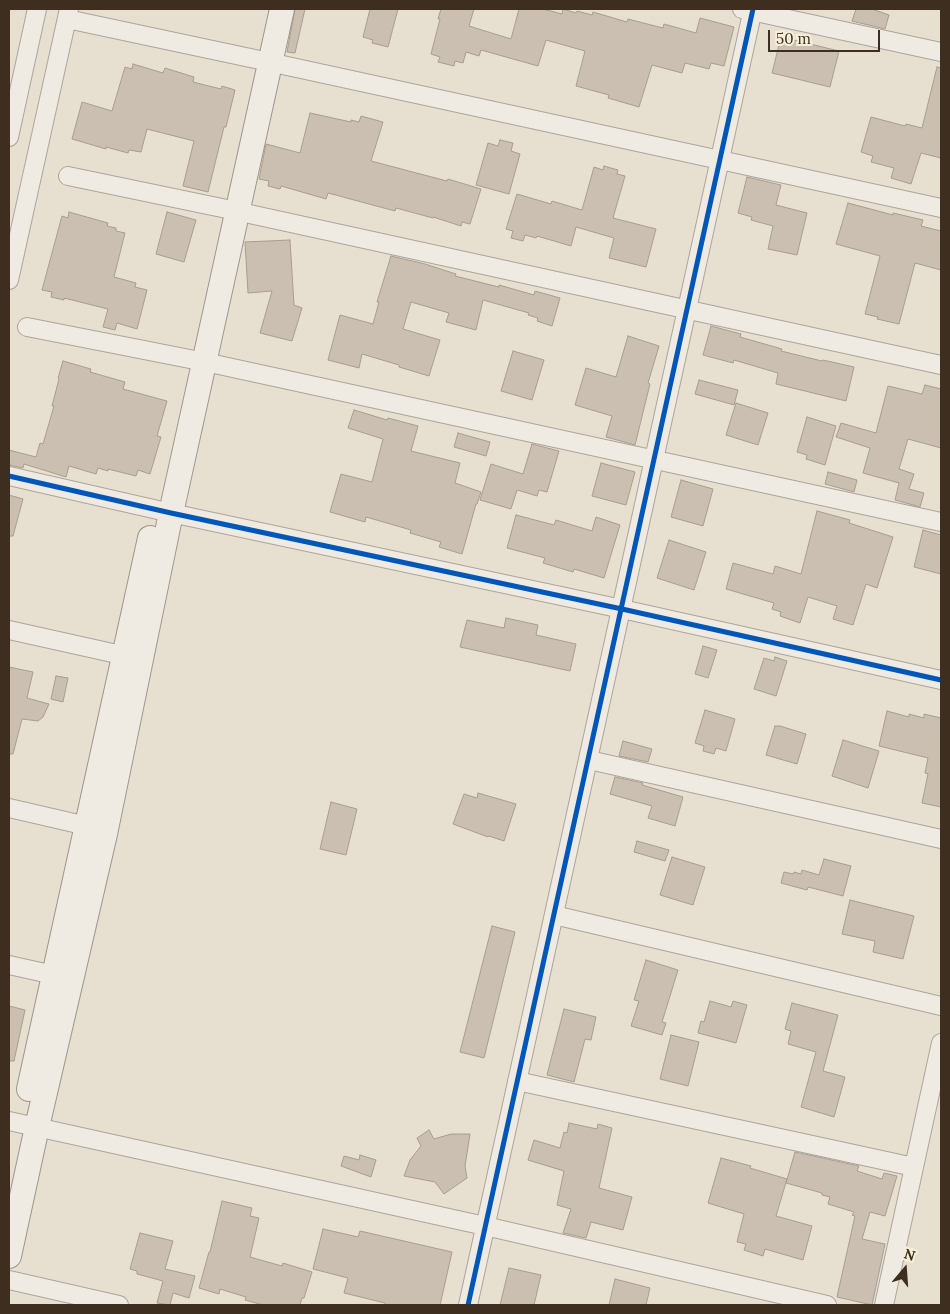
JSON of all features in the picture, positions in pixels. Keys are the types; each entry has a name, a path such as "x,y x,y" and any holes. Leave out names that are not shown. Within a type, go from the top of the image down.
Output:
{"main road":[{"path":"263,61 266,9"},
{"path":"9,1256 22,1124 105,834 133,658 164,512 263,61 282,9"},
{"path":"9,1181 87,826 133,658"}],"street":[{"path":"9,137 38,9"},
{"path":"468,1305 688,309 720,160 749,10 941,52"},
{"path":"9,280 68,14 263,61 941,208"},
{"path":"68,176 941,364"},
{"path":"27,327 197,361 941,522"},
{"path":"9,476 164,512 622,609 941,680"},
{"path":"9,630 133,658"},
{"path":"589,760 941,839"},
{"path":"9,808 87,826"},
{"path":"554,915 941,1006"},
{"path":"9,965 54,975"},
{"path":"884,1305 941,1043"},
{"path":"517,1081 914,1167"},
{"path":"22,1124 485,1226 827,1305"},
{"path":"9,1280 119,1305"}],"building":[{"path":"295,9 305,9 295,53 287,52"},
{"path":"370,9 398,9 388,47 372,43 373,40 363,37"},
{"path":"441,9 474,9 469,26 511,39 519,9 543,9 562,14 563,9 592,15 593,12 627,22 628,19 663,28 664,24 696,33 700,18 734,27 724,66 711,63 709,69 685,63 682,73 652,65 639,107 608,98 609,95 576,86 585,51 546,40 538,66 481,50 479,56 466,52 463,63 455,61 454,66 438,62 440,57 431,54"},
{"path":"856,9 872,9 889,15 885,29 852,21"},
{"path":"781,37 839,51 830,87 772,73"},
{"path":"133,64 163,73 165,68 194,77 193,82 221,89 222,86 235,90 208,192 183,186 194,141 147,129 141,152 129,150 128,153 72,139 82,102 112,111 125,67 132,69"},
{"path":"937,67 941,68 941,158 921,153 911,184 891,178 894,168 871,162 873,156 861,152 871,117 905,126 906,124 922,128"},
{"path":"310,113 351,122 351,120 359,122 361,116 383,122 371,161 447,181 448,179 481,189 470,224 462,222 461,226 433,217 396,208 395,211 328,193 326,199 281,186 280,189 268,186 269,181 259,179 266,144 300,153"},
{"path":"500,140 513,143 511,151 520,154 509,194 476,185 488,143 498,146"},
{"path":"604,166 618,170 617,174 625,176 613,218 656,229 646,267 609,258 614,238 576,227 571,246 537,236 536,238 525,235 523,241 511,238 513,231 506,229 517,194 551,204 552,201 582,210 594,167 603,170"},
{"path":"747,177 781,185 776,205 807,213 797,255 768,249 773,226 751,220 752,217 738,213"},
{"path":"848,203 893,215 893,213 923,220 921,226 941,231 941,270 915,263 899,324 865,314 880,256 836,244"},
{"path":"69,212 108,223 107,226 125,233 114,277 136,283 135,287 147,290 137,329 117,323 115,330 103,327 108,309 64,298 64,300 51,297 52,292 42,290 62,216 68,218"},
{"path":"167,212 196,220 184,262 156,254"},
{"path":"290,240 294,305 302,308 292,341 260,333 272,291 248,293 245,242"},
{"path":"391,256 425,264 456,274 455,276 499,287 499,285 534,295 535,291 560,298 552,326 537,321 538,318 528,315 529,313 483,300 476,330 446,322 449,313 411,302 403,329 440,340 429,376 362,354 359,368 328,360 340,315 373,324 379,302 377,302"},
{"path":"711,326 741,334 740,337 782,349 781,351 854,367 846,401 776,384 778,373 734,360 733,363 703,355"},
{"path":"628,336 659,346 648,383 650,384 635,445 606,437 612,416 575,405 586,368 616,377"},
{"path":"513,351 544,360 532,400 501,391"},
{"path":"63,361 91,369 90,372 125,382 123,389 167,401 157,436 161,437 150,474 138,470 136,476 98,468 96,474 69,466 66,477 24,464 23,468 9,465 9,450 36,457 40,443 43,444 54,406 52,406"},
{"path":"699,380 738,390 734,405 695,394"},
{"path":"925,385 941,389 941,448 908,439 899,469 914,474 909,489 924,493 920,507 895,500 899,483 863,473 870,448 836,437 841,423 876,433 888,386 922,394"},
{"path":"736,403 768,413 758,445 726,435"},
{"path":"354,410 387,420 388,418 418,426 411,451 460,463 455,483 481,492 462,554 439,547 441,542 410,533 411,530 366,517 365,522 330,512 341,474 372,482 383,439 348,428"},
{"path":"807,417 836,426 825,465 806,459 807,455 797,452"},
{"path":"458,433 490,442 486,456 454,447"},
{"path":"532,444 559,451 547,492 539,490 537,496 517,490 511,509 480,500 491,464 523,474"},
{"path":"601,463 635,472 626,505 592,496"},
{"path":"828,472 857,480 854,492 825,484"},
{"path":"681,480 713,489 703,526 671,517"},
{"path":"9,495 23,499 13,536 9,536"},
{"path":"817,511 850,520 849,523 893,537 877,588 866,584 853,625 833,619 837,606 808,597 800,623 780,616 781,612 772,609 774,603 726,589 733,563 773,574 775,566 801,574"},
{"path":"516,515 554,525 556,520 592,531 596,517 620,525 604,578 574,569 573,572 543,563 545,558 507,548"},
{"path":"923,530 941,535 941,574 914,567"},
{"path":"669,540 706,552 694,590 657,578"},
{"path":"506,618 538,625 536,635 576,644 570,671 460,647 467,620 504,628"},
{"path":"703,646 717,650 708,678 695,674"},
{"path":"775,657 787,661 776,696 754,689 764,658 774,661"},
{"path":"9,667 33,672 27,698 49,704 43,717 38,721 22,719 13,754 9,754"},
{"path":"56,676 68,678 63,702 51,699"},
{"path":"705,710 735,719 726,751 716,748 714,754 703,751 704,746 695,743"},
{"path":"887,711 909,717 909,714 924,718 924,714 941,718 941,807 922,803 928,774 925,773 928,758 879,746"},
{"path":"775,726 806,734 797,764 766,755"},
{"path":"843,740 879,751 868,788 832,776"},
{"path":"623,741 652,749 648,762 619,756"},
{"path":"615,777 643,783 642,785 683,797 675,826 648,818 652,806 610,794"},
{"path":"478,793 516,804 504,841 453,824 464,794 477,798"},
{"path":"331,802 357,809 346,855 320,849"},
{"path":"637,841 669,850 665,861 634,852"},
{"path":"672,857 705,867 693,905 660,895"},
{"path":"824,859 851,866 843,896 808,887 807,890 781,883 784,872 801,874 802,870 819,875"},
{"path":"850,900 914,916 903,959 873,952 875,941 842,934"},
{"path":"492,926 515,932 484,1058 460,1052"},
{"path":"646,960 678,970 662,1022 666,1023 662,1035 631,1026 639,1001 634,1000"},
{"path":"710,1001 731,1007 733,1001 747,1005 736,1043 698,1033 701,1021 704,1022"},
{"path":"792,1003 838,1015 823,1071 845,1077 834,1117 801,1107 816,1052 788,1044 791,1031 785,1029"},
{"path":"9,1006 25,1010 14,1061 9,1061"},
{"path":"564,1009 596,1017 591,1040 585,1039 574,1082 547,1075"},
{"path":"671,1035 699,1042 688,1086 660,1079"},
{"path":"569,1123 597,1129 598,1124 612,1128 599,1188 632,1197 623,1230 591,1222 586,1238 563,1233 571,1209 557,1205 564,1171 528,1160 534,1140 560,1148 564,1132 567,1133"},
{"path":"429,1130 434,1139 451,1134 470,1134 465,1166 467,1178 444,1194 435,1182 404,1176 410,1160 421,1146 417,1138"},
{"path":"795,1152 859,1166 857,1171 882,1179 884,1173 897,1176 885,1216 870,1212 862,1239 885,1244 872,1305 837,1297 855,1216 852,1215 854,1212 828,1204 830,1197 822,1195 822,1193 786,1183"},
{"path":"360,1155 376,1160 371,1177 341,1166 344,1156 359,1160"},
{"path":"721,1158 787,1179 776,1216 812,1226 803,1260 765,1249 763,1256 744,1250 746,1244 737,1242 744,1214 708,1203"},
{"path":"222,1201 252,1208 250,1216 259,1218 250,1257 282,1266 283,1263 312,1272 300,1305 263,1305 245,1300 246,1297 220,1289 219,1294 199,1288"},
{"path":"323,1229 358,1237 360,1231 452,1252 440,1305 385,1305 385,1303 344,1293 348,1278 313,1269"},
{"path":"140,1233 173,1241 165,1269 195,1276 189,1298 173,1293 170,1305 157,1303 163,1281 137,1274 137,1271 130,1269"},
{"path":"509,1268 541,1275 534,1305 500,1305"},
{"path":"615,1279 650,1288 646,1305 609,1305"}],"cycle path":[{"path":"468,1305 753,9"},
{"path":"9,476 171,513 622,609 941,680"}]}
